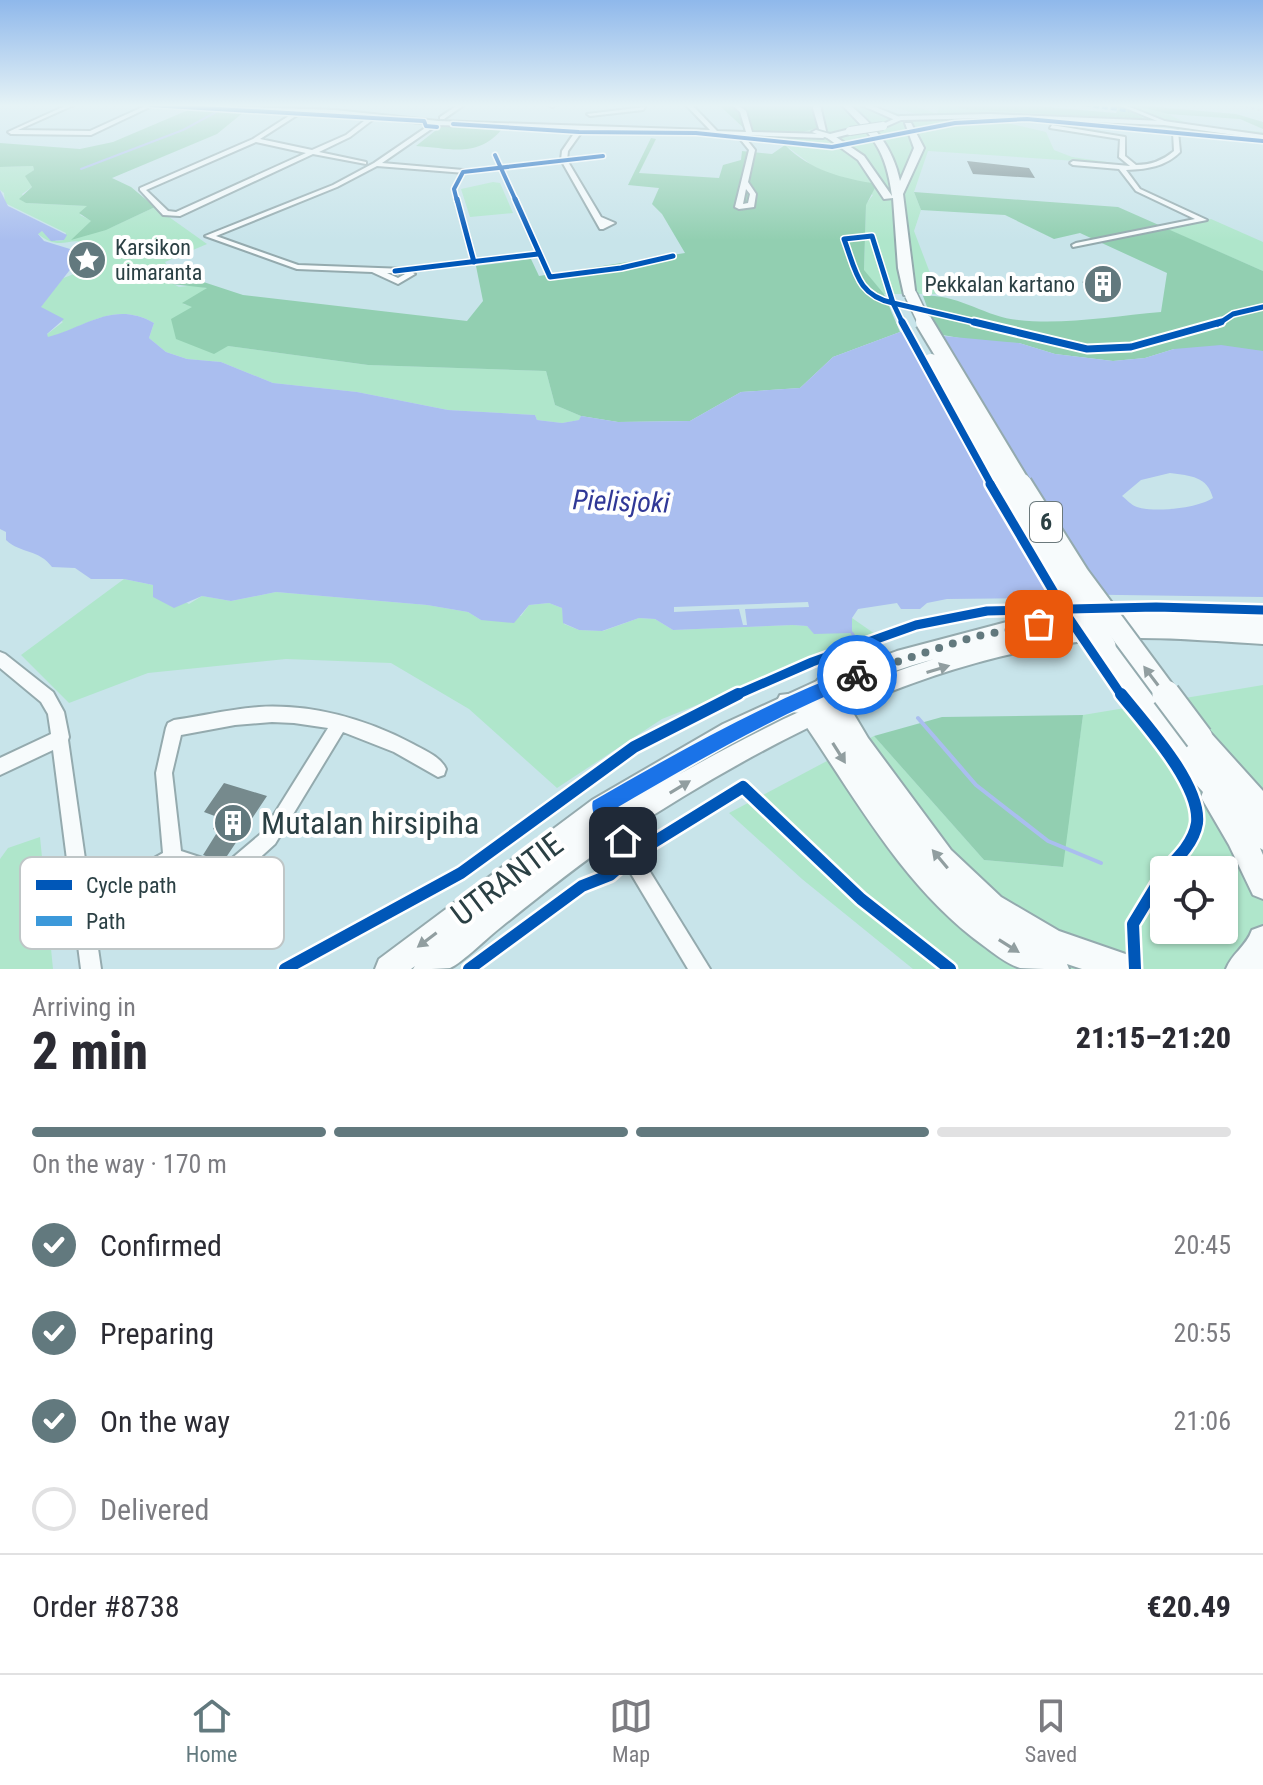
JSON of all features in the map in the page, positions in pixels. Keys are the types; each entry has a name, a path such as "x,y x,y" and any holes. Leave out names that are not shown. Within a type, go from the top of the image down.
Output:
{"highway":[{"path":"849,150 867,165 893,197 918,150"},
{"name":"6","path":"877,150 893,197 904,295"},
{"name":"6","path":"886,150 897,175 887,234 904,295 1188,746 1263,836"},
{"path":"815,702 900,845 932,882 986,931 1054,969"},
{"path":"815,702 963,883 991,907 1051,943 1126,969"},
{"path":"1188,746 1239,835 1263,885"},
{"name":"6","path":"1188,746 1261,808"},
{"path":"1241,969 1258,955 1263,941"}],"main road":[{"name":"UTRANTIE","path":"389,969 606,818 735,754 815,702 897,660 1018,627 1100,616 1263,622"},
{"name":"UTRANTIE","path":"815,702 1049,639 1110,632 1263,636"},
{"name":"UTRANTIE","path":"427,969 606,818"}],"street":[{"path":"230,150 142,187 166,213 173,215 317,150"},
{"path":"304,150 364,163"},
{"path":"374,270 284,264 209,236 316,195 397,150"},
{"path":"566,150 564,160 598,219"},
{"path":"745,182 752,150"},
{"path":"1122,150 1122,157 1135,166"},
{"path":"1073,163 1135,166 1171,159 1177,150"},
{"path":"376,164 463,172"},
{"path":"1076,245 1203,222 1138,190 1120,166"},
{"path":"0,659 47,697 56,712 78,857"},
{"path":"173,857 164,773 174,728 271,714 339,724 369,730 409,749 438,769"},
{"path":"247,857 269,838 339,724"},
{"path":"0,767 61,737"},
{"path":"606,818 700,969"},
{"path":"89,949 91,969"}],"green space":[{"path":"0,150 178,150 112,178 131,187 155,207 106,230 71,240 91,221 79,213 87,206 26,203 19,199 32,187 25,176 34,170 33,166 0,167"},
{"path":"645,150 650,150 639,173 719,178 723,165 741,160 742,151 772,154 777,150 791,150 828,172 877,184 866,205 864,270 884,294 900,332 833,357 800,388 741,392 690,421 618,422 581,416 555,405 546,371 368,365 228,346 214,354 176,339 171,319 192,307 182,303 207,288 163,283 159,276 170,271 243,295 467,321 483,301 476,266 531,259 539,276 685,253 662,214 652,204 659,188 628,185"},
{"path":"792,150 1055,150 1072,157 1121,164 928,151 914,192 921,210 914,231 938,294 884,294 864,271 866,204 873,195 813,166"},
{"path":"33,166 34,170 26,176 32,187 22,194 26,203 88,206 80,215 92,221 75,238 112,227 155,207 207,244 165,262 170,271 159,276 179,287 197,285 208,289 183,304 193,306 228,346 368,365 546,371 555,405 581,416 580,420 562,423 537,420 535,415 448,410 357,392 273,383 221,362 187,359 166,352 149,338 154,323 126,314 100,318 48,338 46,335 63,322 40,308 61,279 89,268 96,252 81,242 55,243 47,240 37,233 42,231 56,241 64,240 66,233 5,203 4,193 0,190 0,167"},
{"path":"500,183 513,213 470,217 461,189"},
{"path":"914,192 1118,207 1263,271 1263,351 1174,349 1145,358 1113,361 1055,354 1019,343 982,342 937,334 923,296 948,298 994,315 1018,320 1090,319 1161,312 1167,273 1080,233 1054,239 1005,215 921,210"},
{"path":"1211,219 1263,242 1263,271 1162,227"},
{"path":"124,579 153,585 189,604 202,596 231,601 276,592 427,605 468,612 481,620 521,616 529,605 549,603 562,608 564,624 579,630 603,631 639,618 655,619 673,630 793,625 807,626 812,631 851,633 852,618 875,634 662,719 557,788 469,709 391,663 286,659 148,673 69,703 21,655"},
{"path":"1263,685 1263,969 913,969 802,879 729,813 874,736 984,860 1062,867 1083,715"},
{"path":"1083,715 1063,867 984,860 874,736 942,717"},
{"path":"40,837 42,857 20,857 20,949 51,949 53,969 0,969 0,859 8,848"}],"water":[{"name":"Pielisjoki","path":"0,190 8,206 67,235 64,240 51,241 42,231 38,234 44,241 83,253 41,307 64,319 47,334 48,337 100,318 126,314 154,323 149,338 166,352 187,359 221,362 273,383 357,392 448,410 535,415 537,420 562,423 579,420 581,416 618,422 690,421 741,392 800,388 833,357 900,332 1019,343 1055,354 1113,361 1145,358 1174,349 1221,345 1263,351 1263,597 1048,594 1039,598 947,599 927,603 920,609 901,609 897,603 858,609 852,618 852,633 814,634 807,626 793,625 673,630 655,619 639,618 602,631 579,630 563,623 562,608 549,603 529,605 514,623 481,620 468,612 427,605 276,592 231,601 202,596 174,608 153,597 153,585 124,579 91,579 75,568 52,567 41,557 6,540 6,532 0,529","holes":["1170,473 1202,481 1213,498 1187,507 1154,510 1135,506 1122,496 1141,480"]}],"pier":[{"path":"900,328 918,328 1080,598 1052,598"},
{"path":"808,602 809,607 745,609 747,625 743,625 739,609 674,612 674,607"}],"building":[{"path":"967,161 1029,168 1035,178 973,174"},
{"name":"Pekkalan kartano","path":"1096,278 1110,279 1123,286 1100,292 1082,282"},
{"name":"Mutalan hirsipiha","path":"224,783 267,796 226,857 203,855 218,831 213,829 220,818 204,812"}],"waterway":[{"path":"81,169 130,150"},
{"path":"852,633 858,642"},
{"path":"918,718 976,785 1048,841 1101,863"}],"cycle path":[{"path":"495,155 550,277 621,268 673,256"},
{"path":"474,262 454,189 463,172 603,156"},
{"path":"872,236 893,303 875,299 864,290 844,239 872,236"},
{"path":"395,271 538,254"},
{"path":"893,303 912,344 1046,579 1093,656 1161,745 1185,782 1197,812 1197,822 1191,840 1180,856"},
{"path":"893,303 1087,349 1131,347 1190,333 1219,324 1233,314 1263,307"},
{"path":"285,969 461,873 634,747 713,705 812,662 876,642 916,625 987,611 1156,607 1263,610"},
{"path":"469,969 485,954 582,886 610,875 633,855 743,787 861,899 950,969"},
{"path":"1135,969 1133,924 1150,896"}],"way so far":[{"path":"857,675 973,637 1039,624"}],"place":[{"name":"Karsikon uimaranta","path":"87,260"},
{"name":"Pekkalan kartano","path":"1103,284"},
{"name":"Mutalan hirsipiha","path":"233,823"}],"route":[{"path":"623,841 600,808 731,731 788,703 857,675"}]}
